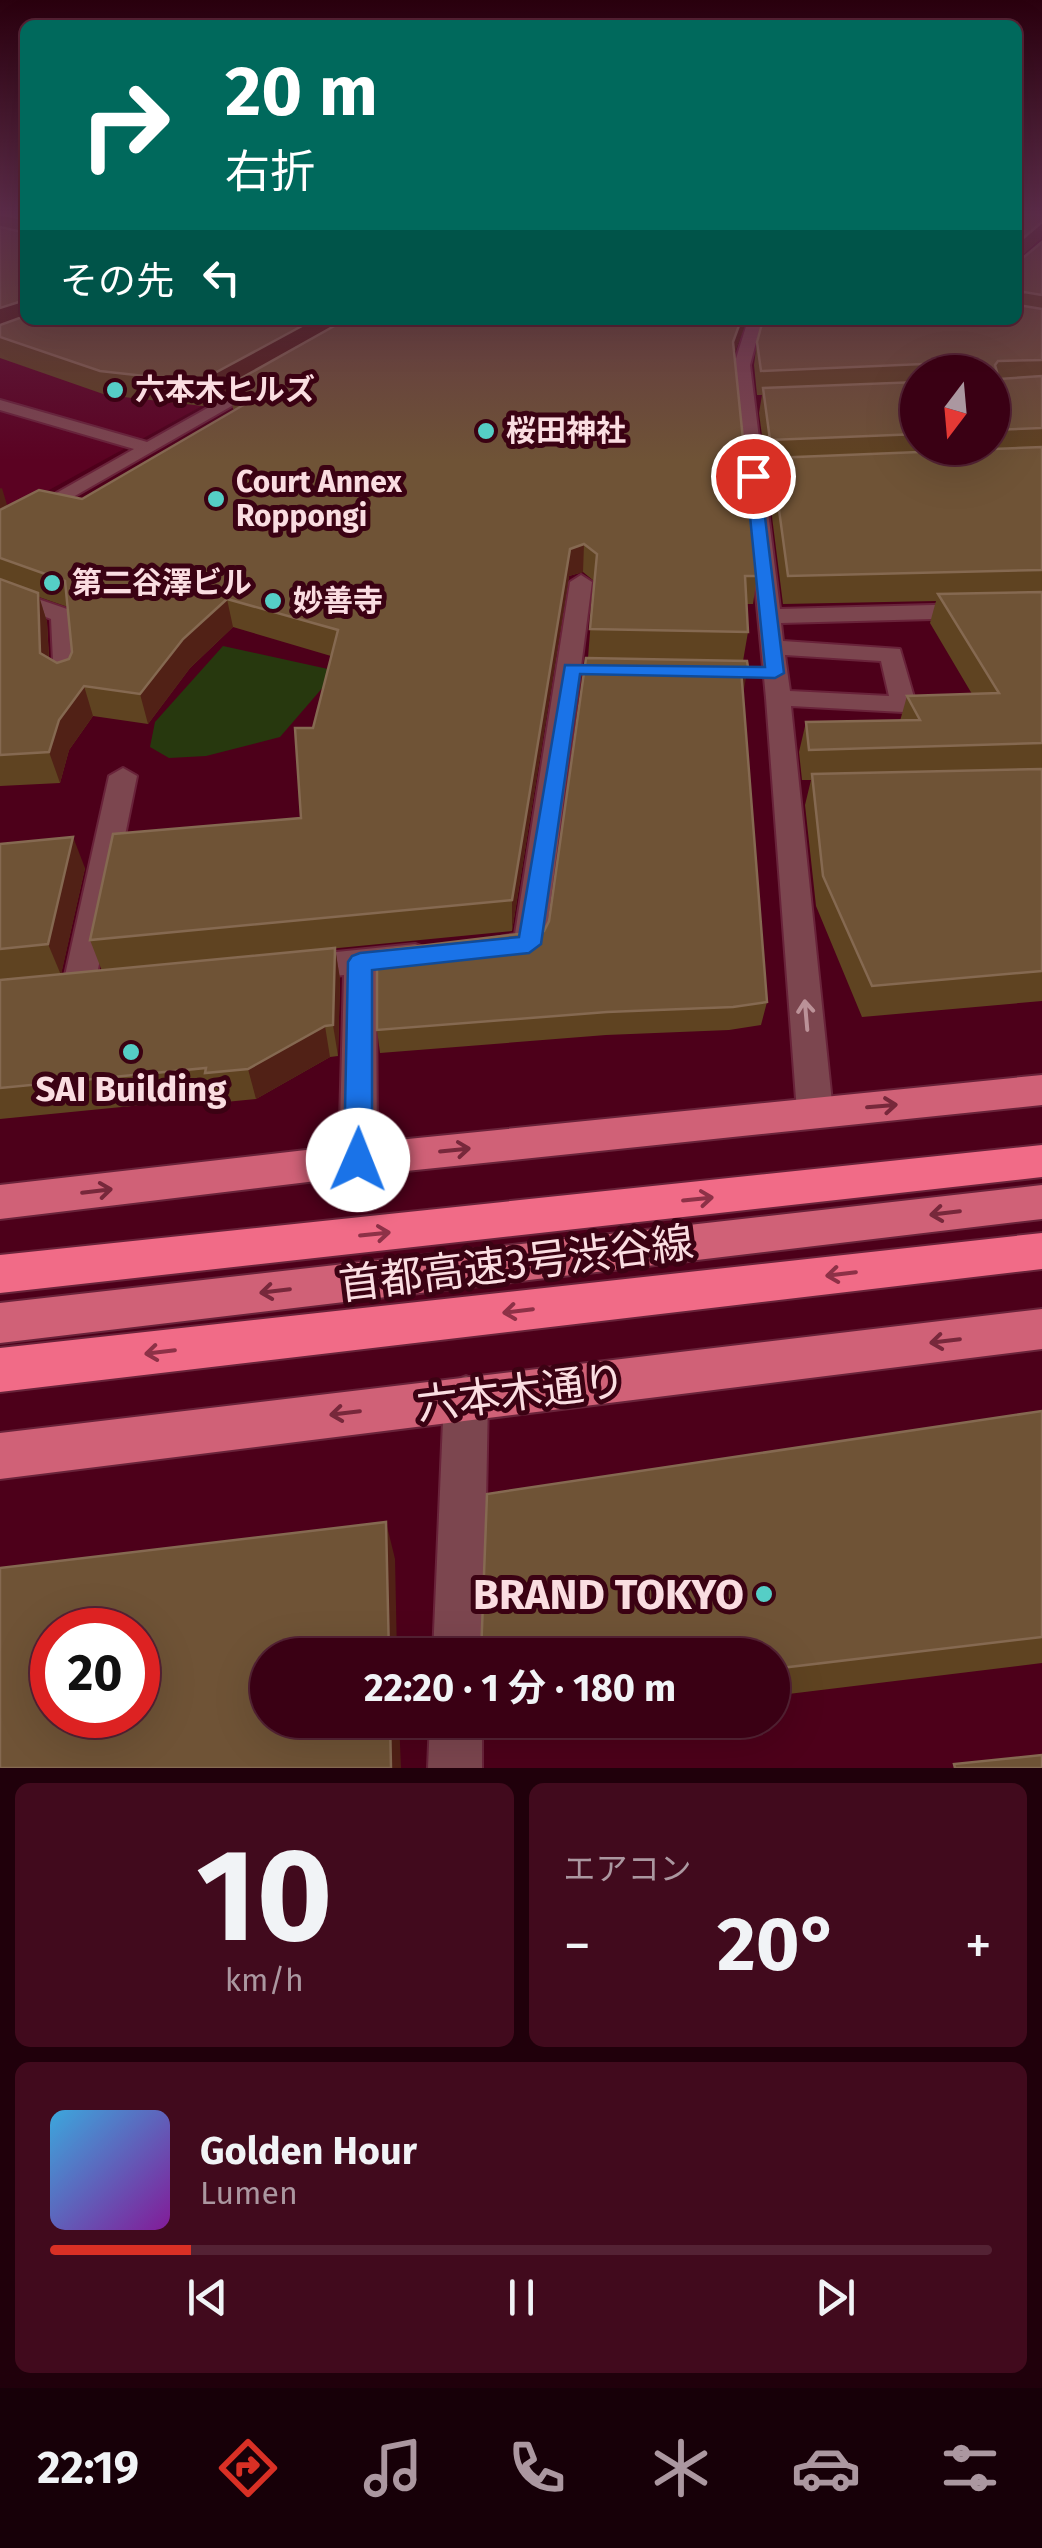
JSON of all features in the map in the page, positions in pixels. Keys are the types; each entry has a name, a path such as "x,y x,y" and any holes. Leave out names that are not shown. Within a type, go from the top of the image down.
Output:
{"highway":[{"name":"首都高速3号渋谷線","path":"0,1274 1042,1162"},
{"name":"首都高速3号渋谷線","path":"0,1370 1042,1251"}],"main road":[{"path":"0,1202 358,1160 1042,1090"},
{"path":"0,1323 1042,1202"},
{"name":"六本木通り","path":"0,1456 1042,1329"}],"street":[{"path":"754,325 742,366 753,404 762,476 769,673 796,793 815,1112"},
{"path":"0,532 282,372"},
{"path":"0,405 150,448"},
{"path":"3,503 36,512"},
{"path":"266,971 529,944 581,669 581,582"},
{"path":"0,593 62,615 66,682"},
{"path":"769,616 1042,609"},
{"path":"78,989 122,776"},
{"path":"358,1160 360,962"},
{"path":"39,993 116,986"},
{"path":"459,1638 466,1398"},
{"path":"454,1768 455,1738"}],"shaded area":[{"name":"六本木ヒルズ","path":"0,297 19,297 20,325 72,325 304,350 0,517"}],"green space":[{"path":"223,646 337,671 280,737 206,756 169,758 150,747 155,722"}],"building":[{"path":"0,297 20,297 20,302 0,308"},
{"path":"1022,306 1042,309 1042,360 1010,361 1010,355 900,355 900,365 761,371 757,342 762,325 1022,325"},
{"path":"20,318 20,325 304,325 198,382 100,371 0,337 0,325"},
{"path":"336,325 739,325 733,342 757,576 745,576 748,632 590,629 597,554 584,544 570,549 512,900 90,940 113,834 301,818 295,728 313,728 338,630 227,599 183,639 140,694 84,686 59,720 49,752 0,755 0,579 38,593 40,653 57,663 69,659 72,652 65,581 0,558 0,510 39,490 82,499 252,400 234,397 250,387 229,385"},
{"path":"1042,376 1042,428 1010,429 1010,378"},
{"path":"900,383 900,435 770,440 763,388"},
{"path":"1042,447 1042,570 788,576 772,458 900,453 900,465 1010,465 1010,448"},
{"path":"1042,592 1042,743 809,750 806,722 920,720 907,696 999,693 938,594"},
{"path":"586,658 747,661 748,667 741,669 767,1002 377,1030 377,951 544,931 549,921"},
{"path":"1042,769 1042,971 872,986 823,876 812,774"},
{"path":"73,837 48,944 0,949 0,844"},
{"path":"335,948 333,1025 248,1069 205,1073 206,1068 0,1088 0,980"},
{"name":"BRAND TOKYO","path":"1042,1411 1042,1637 790,1667 790,1638 482,1638 487,1494"},
{"path":"386,1522 389,1638 250,1638 250,1738 390,1738 391,1768 0,1768 0,1568"},
{"path":"1042,1755 1042,1768 955,1768 954,1764"}],"place":[{"name":"六本木ヒルズ","path":"115,390"},
{"name":"桜田神社","path":"486,431"},
{"name":"Court Annex Roppongi","path":"216,499"},
{"name":"第二谷澤ビル","path":"52,583"},
{"name":"妙善寺","path":"273,601"},
{"name":"SAI Building","path":"131,1052"},
{"name":"BRAND TOKYO","path":"764,1594"}],"route":[{"path":"358,1160 360,962 529,944 572,668 775,673 753,476"}]}
